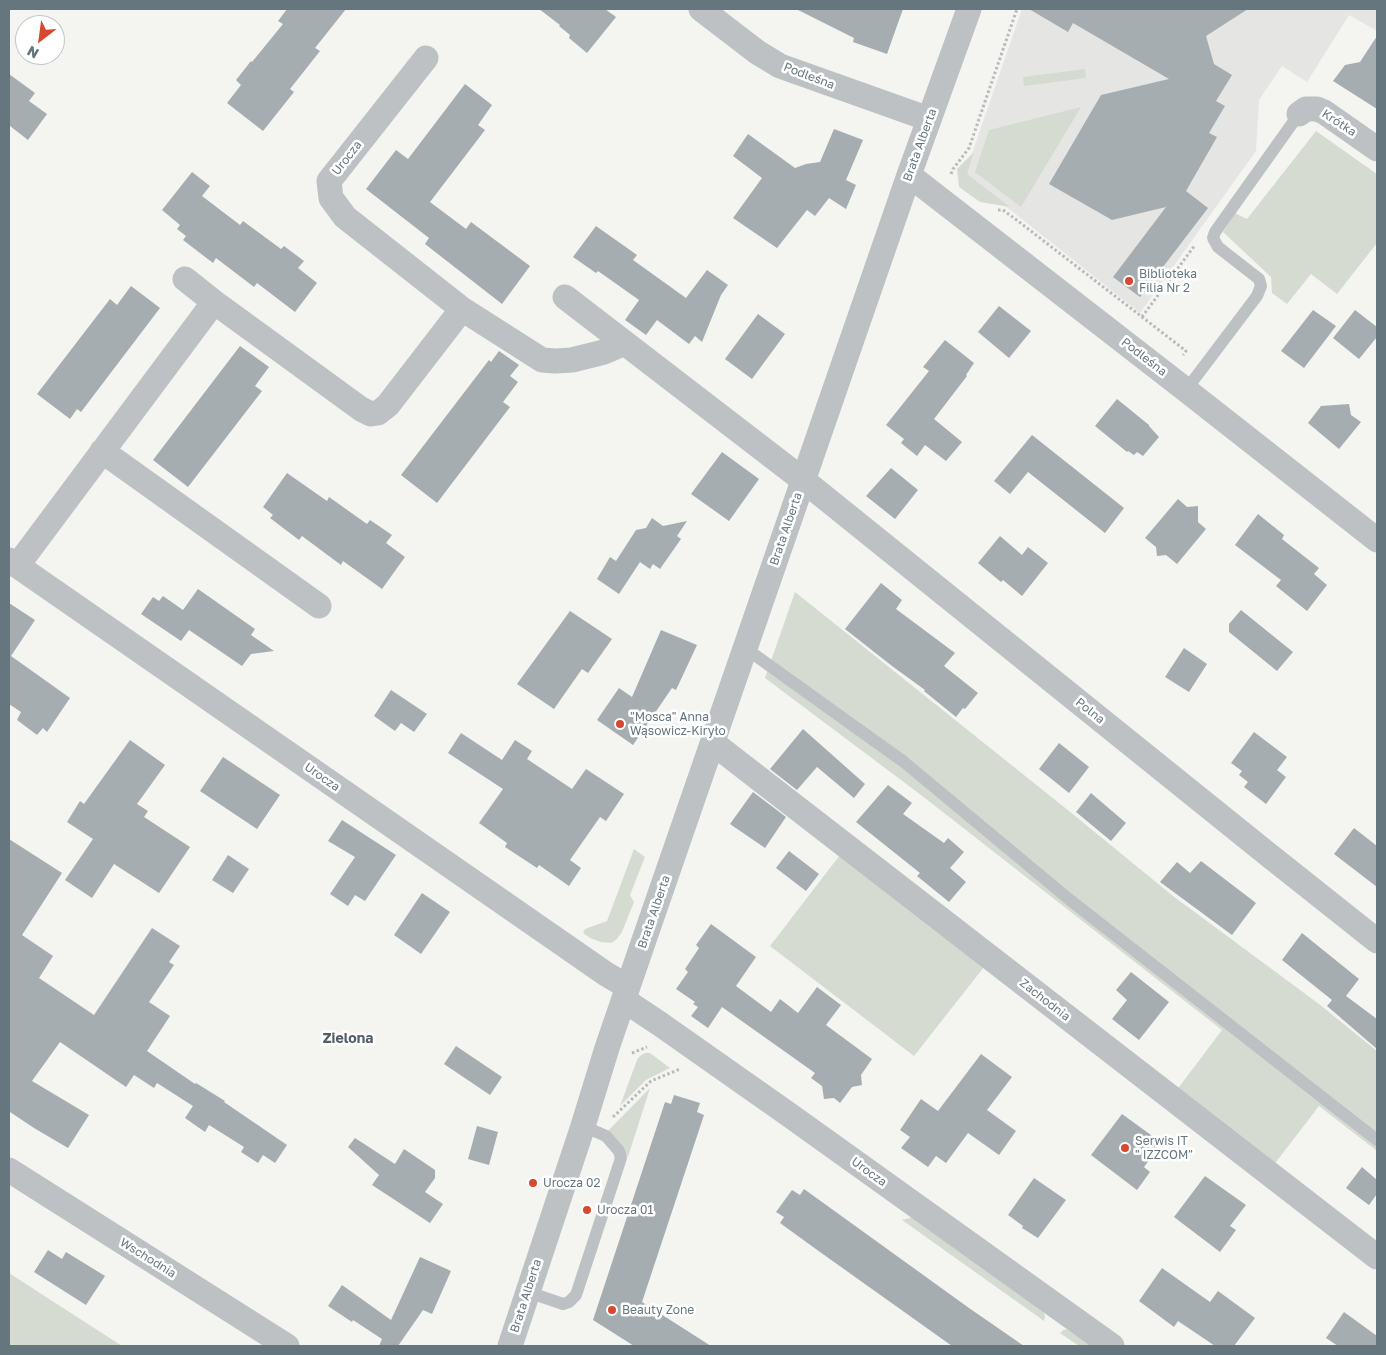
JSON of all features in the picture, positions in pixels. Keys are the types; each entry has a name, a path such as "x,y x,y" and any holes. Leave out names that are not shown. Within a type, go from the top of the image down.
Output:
{"street":[{"name":"Podleśna","path":"701,9 757,52 780,66 929,119"},
{"name":"Brata Alberta","path":"510,1346 626,993 909,175 969,9"},
{"name":"Urocza","path":"426,58 329,181 331,198 345,217 462,309 542,360 572,360 604,352 625,343"},
{"name":"Krótka","path":"1299,114 1306,109 1317,109 1324,112 1377,149"},
{"name":"Podleśna","path":"909,175 1377,540"},
{"path":"184,279 370,414 378,413 388,405 462,309"},
{"name":"Brata Alberta","path":"565,297 803,480"},
{"name":"Urocza","path":"214,302 102,451 13,563 606,974 660,1024 1112,1346"},
{"path":"102,451 319,606"},
{"name":"Polna","path":"803,480 1377,941"},
{"name":"Zachodnia","path":"713,743 1377,1257"},
{"name":"Wschodnia","path":"9,1170 287,1346"}],"lane":[{"path":"1186,390 1257,296 1261,286 1259,279 1218,247 1213,238 1215,232 1299,114"},
{"path":"745,648 904,762 1070,900 1377,1140"},
{"path":"528,1292 563,1304 569,1302 574,1297 621,1159 619,1151 606,1136 583,1126"}],"path":[{"path":"952,169 969,148 1017,9"},
{"path":"1142,317 1198,240"},
{"path":"609,1121 651,1081 681,1068"}],"shaded area":[{"path":"1022,9 1377,9 1377,31 1349,15 1307,82 1282,66 1259,100 1256,151 1140,313 965,174"},
{"path":"1085,69 1086,78 1024,86 1023,77"},
{"path":"1081,107 1021,207 975,172 989,130"},
{"path":"1316,131 1377,174 1377,243 1337,294 1311,274 1287,304 1272,293 1271,277 1223,232 1235,213 1247,219"},
{"path":"974,152 967,174 1010,207 980,202 959,187 957,169"},
{"path":"795,592 1173,896 1319,1004 1377,1051 1377,1151 1319,1106 1273,1166 1176,1091 1222,1030 921,795 765,678"},
{"path":"634,849 645,857 630,895 634,902 622,932 611,943 590,938 583,933 585,929 607,921"},
{"path":"840,855 984,967 914,1056 770,946"},
{"path":"645,1053 650,1053 670,1068 646,1080 620,1106 637,1060"},
{"path":"650,1088 628,1157 623,1150 604,1135"},
{"path":"914,1217 1043,1309 1044,1321 902,1220"},
{"path":"9,1273 122,1346 9,1346"},
{"path":"1070,1329 1093,1346 1079,1346 1060,1333 1063,1330"}],"building":[{"path":"287,9 346,9 315,48 320,51 290,89 294,92 263,131 227,103 241,85 236,80 283,24 278,21"},
{"path":"539,9 605,9 616,17 587,53 569,38 570,35 560,25"},
{"path":"796,9 903,9 887,54 853,42 854,38"},
{"path":"1029,9 1248,9 1206,36 1214,64 1232,75 1216,101 1225,106 1209,133 1217,137 1186,191 1208,208 1140,297 1113,277 1166,207 1112,220 1049,184 1101,95 1169,79 1073,23 1068,32"},
{"path":"1377,36 1377,109 1333,81 1345,65 1360,62"},
{"path":"9,74 35,93 29,101 47,114 28,140 10,126 9,128"},
{"path":"465,84 492,105 478,125 485,130 430,202 466,229 471,222 530,266 502,304 425,244 429,238 366,189 396,150 408,159"},
{"path":"834,129 863,140 846,180 856,185 846,209 829,198 815,216 807,210 777,248 733,218 762,178 733,156 748,134 795,168 820,162"},
{"path":"192,172 210,186 202,196 240,225 243,221 281,249 284,246 304,261 298,268 317,283 295,312 257,283 254,287 216,258 213,263 183,240 186,236 177,229 180,225 162,210"},
{"path":"596,226 637,255 633,260 686,298 707,270 728,285 721,295 702,342 695,336 689,344 657,320 646,335 625,320 639,300 598,271 596,273 573,257"},
{"path":"131,286 160,308 81,412 77,409 70,419 37,394 110,299 117,305"},
{"path":"999,306 1031,331 1009,358 978,332"},
{"path":"1313,310 1336,326 1304,368 1281,351"},
{"path":"1355,310 1377,327 1377,337 1359,359 1333,338"},
{"path":"758,314 785,334 752,379 725,359"},
{"path":"945,340 974,363 967,376 934,419 962,442 946,461 925,445 917,456 901,443 904,439 886,425 929,371 923,367"},
{"path":"240,346 269,367 255,386 262,391 188,487 153,460"},
{"path":"499,351 519,365 510,376 518,382 503,402 510,407 437,503 401,475 489,360 491,362"},
{"path":"1117,399 1149,425 1159,437 1143,456 1137,452 1134,455 1127,452 1095,426"},
{"path":"1349,404 1351,415 1361,422 1339,449 1308,423 1321,406"},
{"path":"1032,435 1124,508 1105,533 1028,472 1010,494 994,481"},
{"path":"722,452 759,479 729,521 691,494"},
{"path":"891,468 918,490 895,519 866,496"},
{"path":"287,473 327,501 329,497 367,524 370,520 392,535 386,543 405,557 382,589 343,561 341,565 302,536 299,540 270,518 273,515 263,507"},
{"path":"1178,499 1187,507 1198,506 1198,522 1206,529 1177,564 1166,555 1157,556 1156,547 1145,538"},
{"path":"1258,514 1284,535 1282,539 1319,568 1314,574 1327,585 1307,611 1276,586 1281,580 1235,545"},
{"path":"652,518 663,526 687,521 677,536 681,539 660,569 653,564 650,569 640,562 619,594 597,579 610,557 616,561 636,530 646,528"},
{"path":"1000,536 1022,555 1028,547 1048,563 1022,596 978,563"},
{"path":"881,583 902,600 896,609 955,653 944,666 978,693 956,717 925,690 845,629"},
{"path":"198,589 255,629 251,635 274,651 251,654 242,666 189,630 181,641 141,614 153,597 159,601 163,596 183,610"},
{"path":"9,603 35,620 11,656 70,698 47,732 43,728 37,735 17,720 21,712 9,704"},
{"path":"1241,610 1293,652 1277,671 1229,632 1229,624"},
{"path":"570,611 612,639 588,673 582,669 554,709 517,684"},
{"path":"661,630 697,645 676,690 672,688 633,745 597,720 619,688 632,697"},
{"path":"1184,648 1207,664 1189,692 1165,677"},
{"path":"391,690 427,714 414,732 401,723 395,731 374,716"},
{"path":"803,729 865,784 854,798 817,767 797,790 770,769"},
{"path":"1254,732 1287,757 1277,770 1286,777 1266,804 1244,787 1248,782 1239,775 1242,771 1231,763"},
{"path":"461,733 502,760 515,740 532,751 527,759 572,789 586,769 624,794 606,821 600,817 570,860 581,868 569,886 539,865 537,868 505,847 507,843 479,823 503,789 448,753"},
{"path":"130,740 165,765 137,804 148,811 144,817 190,847 159,893 114,864 92,898 65,880 93,839 67,822 80,801 84,804"},
{"path":"1059,743 1089,767 1069,793 1039,769"},
{"path":"223,757 280,795 257,829 200,791"},
{"path":"888,785 912,803 903,814 944,843 948,838 964,852 950,868 966,882 949,902 917,876 920,873 856,822"},
{"path":"753,792 786,817 765,848 730,824"},
{"path":"1091,793 1126,823 1111,841 1076,812"},
{"path":"342,820 396,855 365,901 355,895 348,906 330,894 355,857 328,841"},
{"path":"1354,828 1377,846 1377,887 1334,854"},
{"path":"9,839 62,873 22,935 53,956 39,978 94,1015 152,928 180,946 169,962 174,965 149,1002 170,1016 147,1051 195,1084 225,1101 287,1145 275,1163 263,1155 258,1163 241,1152 244,1147 209,1125 205,1132 185,1118 193,1106 157,1083 154,1088 134,1075 126,1087 60,1042 32,1081 89,1115 68,1148 10,1112 9,1114"},
{"path":"789,851 819,874 806,891 776,868"},
{"path":"228,855 249,869 233,893 212,880"},
{"path":"1201,861 1256,903 1232,935 1160,882 1177,862 1190,873"},
{"path":"422,893 450,912 421,954 394,935"},
{"path":"711,924 756,957 736,986 771,1012 780,999 798,1013 817,987 841,1005 826,1025 872,1059 861,1075 862,1085 852,1087 840,1103 834,1098 824,1099 822,1086 811,1078 815,1073 722,1007 708,1028 691,1016 698,1007 693,1004 695,1002 676,989 688,972 685,969 699,948 696,945"},
{"path":"1302,933 1359,979 1346,996 1377,1019 1377,1049 1327,1006 1332,1000 1282,960"},
{"path":"1131,972 1169,1002 1139,1040 1112,1019 1127,1000 1116,990"},
{"path":"456,1046 502,1077 490,1095 444,1064"},
{"path":"981,1054 1012,1077 987,1110 1016,1131 999,1155 968,1133 946,1163 936,1156 928,1167 901,1148 910,1137 900,1130 921,1099 938,1111"},
{"path":"674,1095 700,1103 697,1112 704,1115 642,1302 711,1346 634,1346 593,1320 665,1102 671,1104"},
{"path":"1122,1114 1162,1143 1144,1167 1150,1172 1137,1190 1091,1155"},
{"path":"477,1126 498,1132 489,1165 468,1159"},
{"path":"355,1138 395,1164 404,1149 435,1170 435,1178 425,1192 443,1204 430,1223 372,1185 379,1175 348,1147"},
{"path":"1362,1167 1377,1180 1377,1194 1369,1205 1346,1188"},
{"path":"1205,1176 1246,1205 1230,1226 1236,1230 1220,1252 1174,1217"},
{"path":"1034,1178 1066,1200 1038,1238 1022,1228 1023,1226 1008,1215"},
{"path":"804,1189 1024,1346 952,1346 820,1252 780,1223 784,1217 776,1212 792,1190 800,1195"},
{"path":"48,1250 62,1259 66,1252 105,1276 86,1305 34,1272"},
{"path":"420,1257 451,1271 432,1314 423,1310 398,1346 379,1346 382,1339 328,1306 342,1285 391,1320"},
{"path":"1162,1268 1210,1302 1218,1291 1255,1318 1234,1346 1215,1346 1178,1321 1174,1327 1139,1301"},
{"path":"1344,1312 1377,1336 1377,1346 1338,1346 1326,1338"}],"place":[{"name":"Biblioteka Filia Nr 2","path":"1129,281"},
{"name":"\"Mosca\" Anna Wąsowicz-Kiryło","path":"620,724"},
{"name":"Serwis IT \" IZZCOM\"","path":"1125,1148"},
{"name":"Urocza 02","path":"533,1183"},
{"name":"Urocza 01","path":"587,1210"},
{"name":"Beauty Zone","path":"612,1310"}],"district":[{"name":"Zielona","path":"348,1039"}]}
